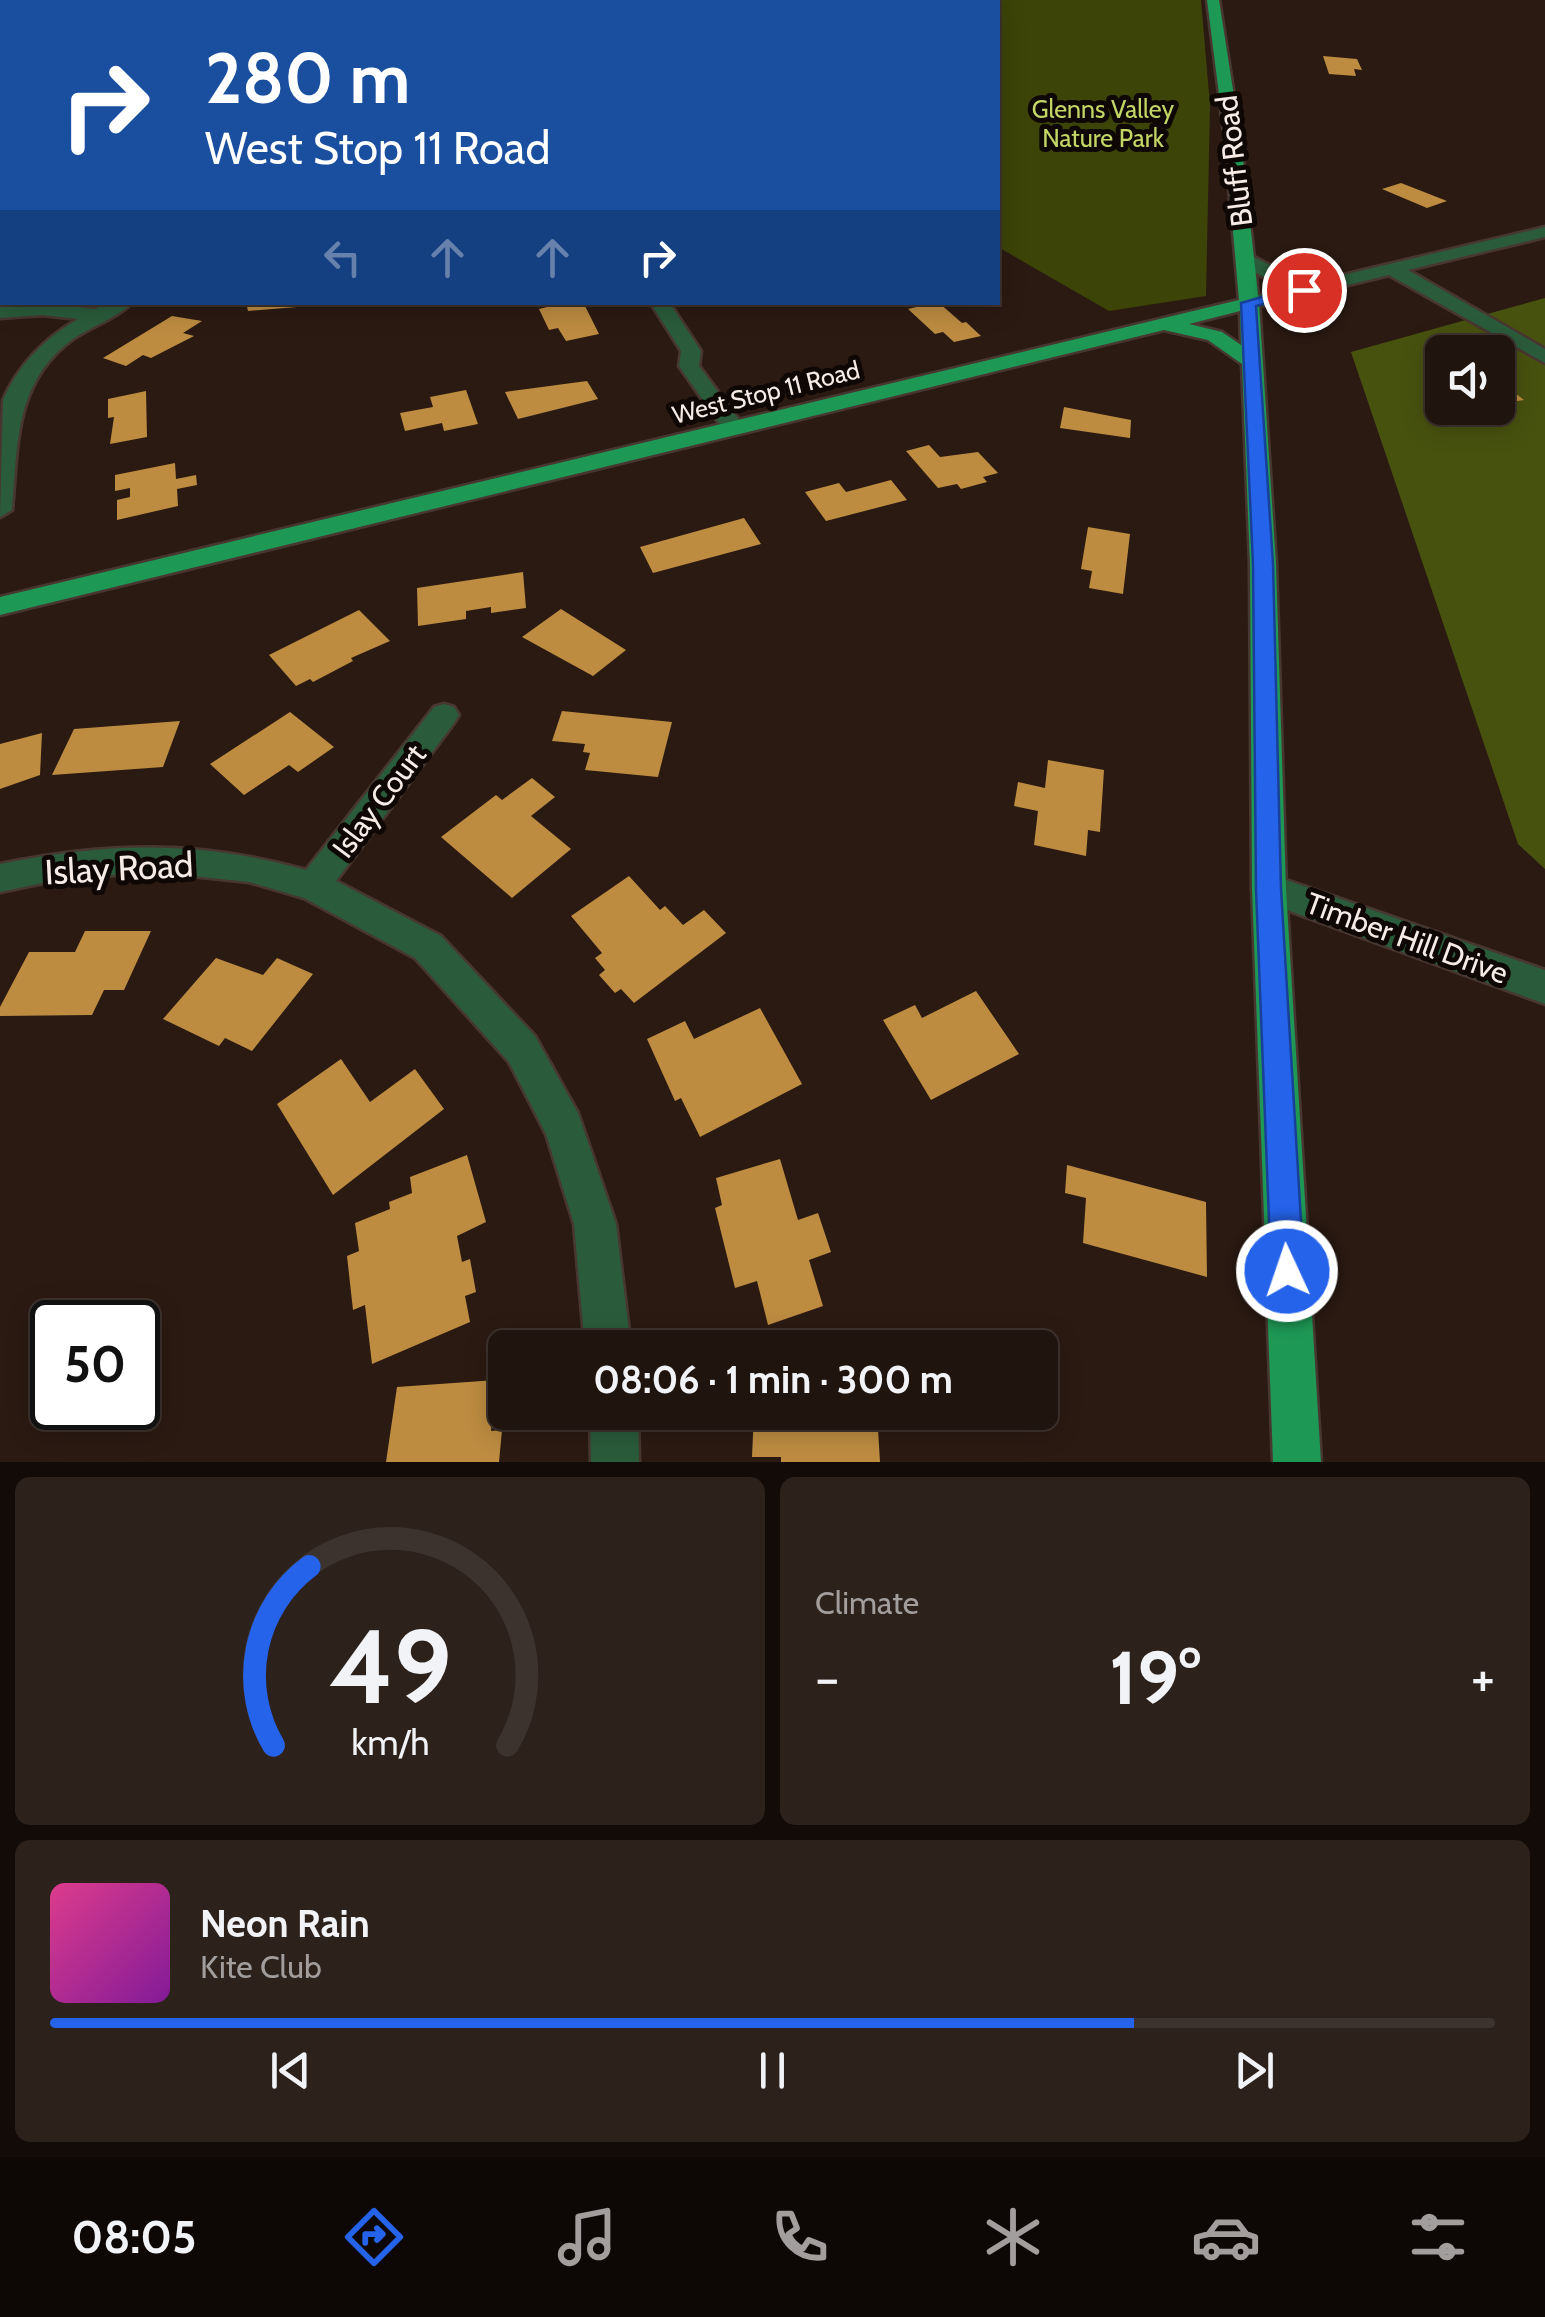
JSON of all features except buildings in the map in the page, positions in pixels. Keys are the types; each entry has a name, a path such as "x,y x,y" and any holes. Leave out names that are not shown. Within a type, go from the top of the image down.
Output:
{"main road":[{"name":"Bluff Road","path":"1213,0 1249,303 1263,564 1268,889 1297,1462"},
{"name":"West Stop 11 Road","path":"0,606 1249,303"},
{"path":"1162,324 1214,336 1251,361"}],"street":[{"name":"West Stop 11 Road","path":"1249,303 1545,232"},
{"path":"1246,260 1293,280 1332,283"},
{"path":"1392,269 1545,358"},
{"path":"0,510 14,400 34,363 65,335 118,305"},
{"path":"661,305 691,351 689,366 734,428"},
{"path":"0,312 42,309 98,315"},
{"name":"Islay Court","path":"313,886 444,715"},
{"name":"Islay Road","path":"0,878 72,863 164,859 249,868 313,886 428,947 522,1049 564,1127 596,1224 606,1330"},
{"name":"Timber Hill Drive","path":"1268,889 1545,987"},
{"path":"615,1430 616,1462"}],"green space":[{"name":"Glenns Valley Nature Park","path":"1000,0 1201,0 1210,105 1206,296 1109,311 1000,248"},
{"path":"1545,298 1545,869 1518,844 1351,352"}],"route":[{"path":"1287,1271 1268,889 1263,564 1249,303 1304,290"}]}
